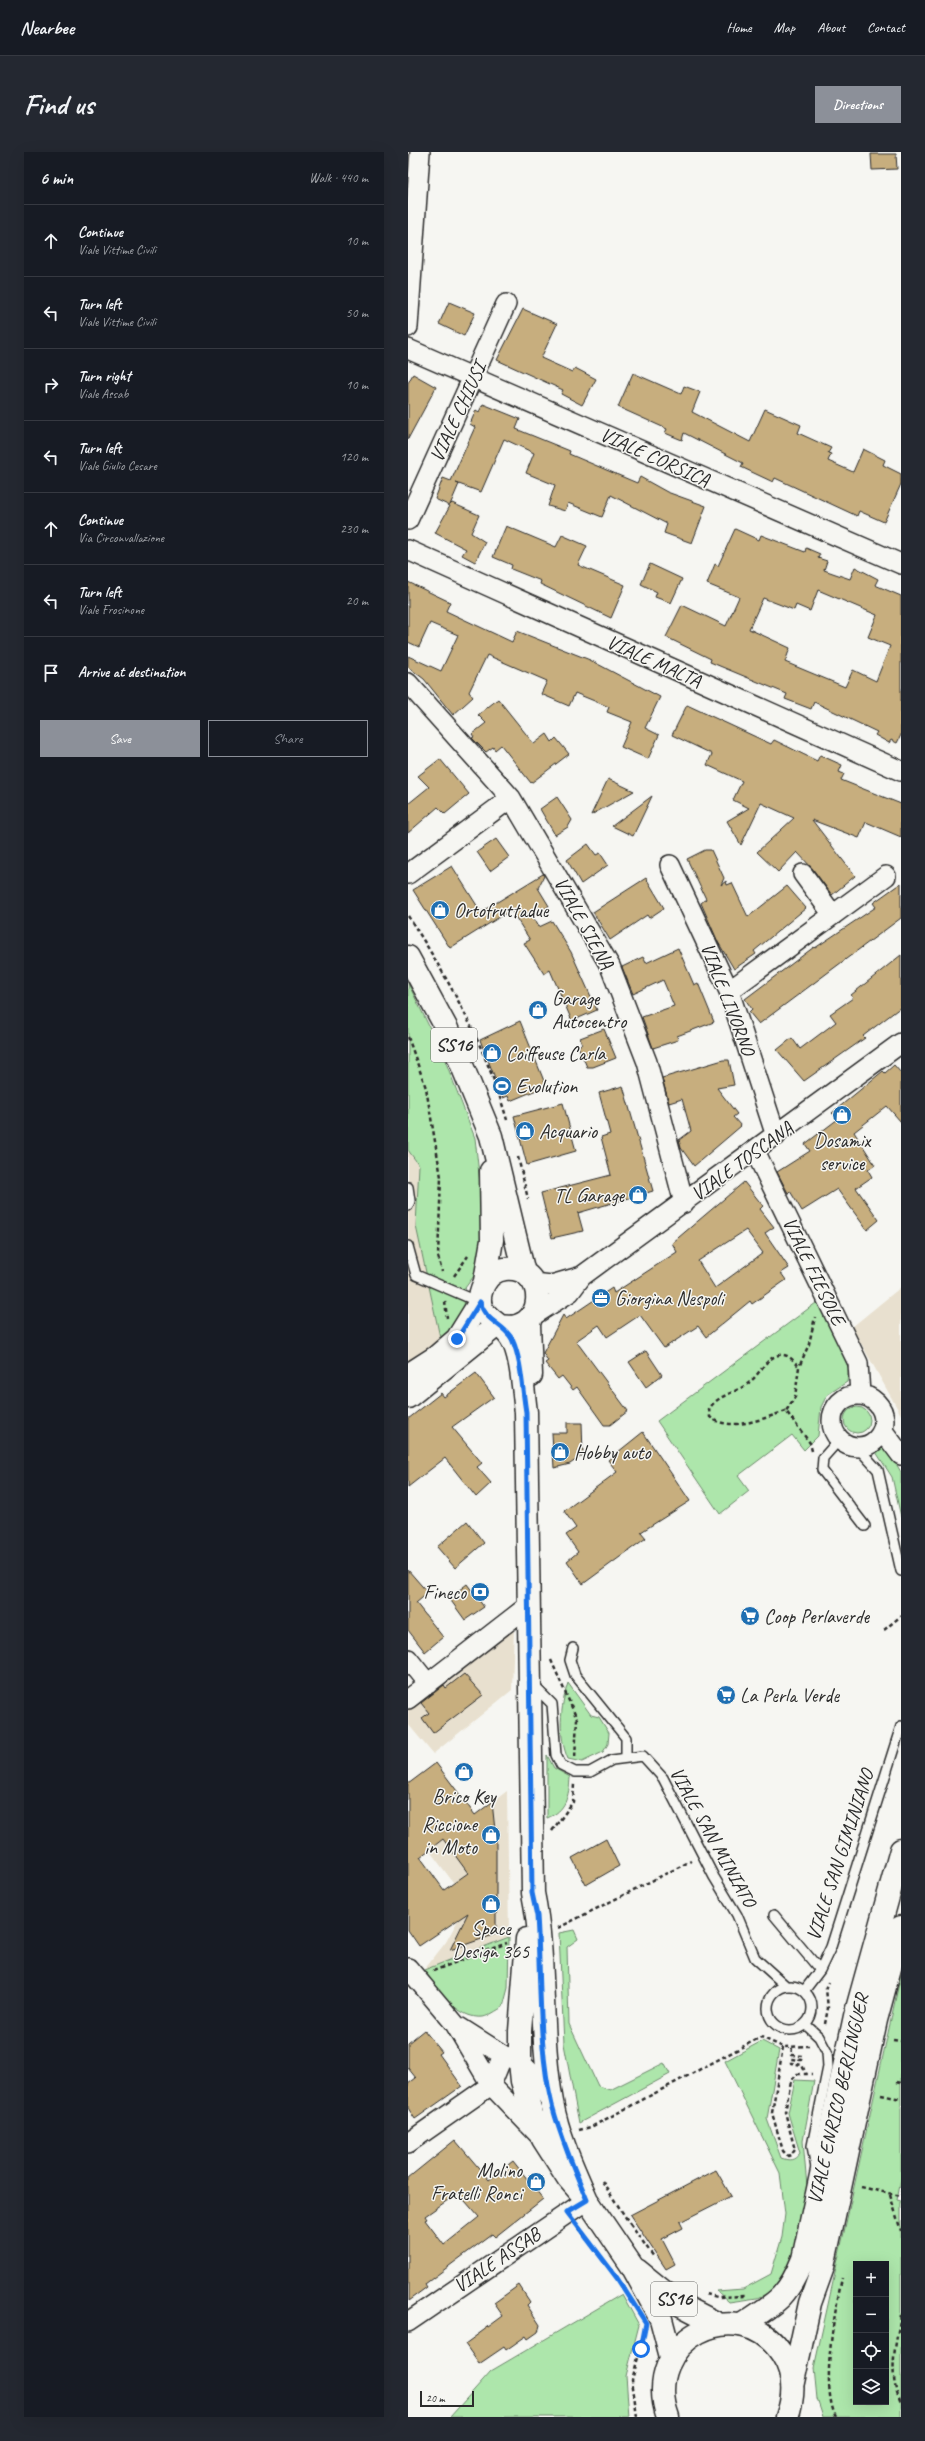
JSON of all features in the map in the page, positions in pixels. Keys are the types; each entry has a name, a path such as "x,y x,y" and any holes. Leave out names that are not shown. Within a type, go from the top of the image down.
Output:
{"main road":[{"name":"SS16","path":"408,957 447,1029 491,1136 529,1278 538,1297 535,1311 529,1324 531,1379 526,1412"},
{"name":"SS16","path":"491,1136 492,1240 485,1281 480,1291 480,1302 486,1316 511,1338 517,1355 526,1412 528,1680 532,1893 528,1915 533,1940 552,2103 567,2154 587,2200"},
{"path":"485,1281 496,1272 503,1269 517,1270 529,1278"},
{"path":"408,1375 436,1357 457,1339 480,1302"},
{"path":"408,1397 497,1325 512,1327 525,1322 531,1317"},
{"name":"VIALE ENRICO BERLINGUER","path":"731,2325 779,2300 793,2284 803,2259 855,2016 901,1850"},
{"name":"VIALE ENRICO BERLINGUER","path":"793,2405 810,2303 823,2267 876,2020 901,1927"},
{"name":"SS16","path":"533,1940 520,2031 512,2058 522,2081 532,2115 543,2139 568,2178 587,2200 632,2266 661,2319 671,2357"},
{"name":"SS16","path":"632,2266 665,2290 679,2304 731,2325 760,2333 776,2345 787,2362 793,2405"},
{"name":"SS16","path":"668,2417 662,2396 663,2376 671,2357 683,2341 701,2330 731,2325"}],"street":[{"path":"408,327 412,206 420,152"},
{"name":"VIALE CHIUSI","path":"408,520 474,378 506,304"},
{"name":"VIALE CORSICA","path":"408,349 901,564"},
{"name":"VIALE MALTA","path":"408,550 901,771"},
{"name":"VIALE SIENA","path":"408,683 511,798 610,966 647,1062 684,1203"},
{"path":"408,874 511,798"},
{"name":"VIALE LIVORNO","path":"670,865 729,991 776,1136"},
{"path":"803,874 833,915"},
{"path":"729,991 886,876"},
{"name":"VIALE TOSCANA","path":"531,1317 570,1292 582,1276 756,1151 901,1043"},
{"name":"VIALE FIESOLE","path":"756,1151 858,1363 860,1394"},
{"name":"VIALE TOSCANA","path":"529,1278 551,1285 582,1276"},
{"path":"860,1394 868,1396 881,1407 885,1423 883,1431 873,1443 858,1448 851,1447 839,1440 834,1432 832,1414 843,1399 860,1394"},
{"path":"883,1431 901,1455"},
{"path":"408,1699 528,1606"},
{"path":"408,1659 428,1684"},
{"path":"412,1973 455,2024 491,2085 543,2139"},
{"path":"455,2024 512,2058 535,2077 552,2103"},
{"path":"408,2143 491,2085 512,2058"},
{"name":"VIALE ASSAB","path":"408,2322 567,2212 587,2200"}],"lane":[{"path":"408,1187 410,1201 408,1206"},
{"path":"408,1246 416,1275 480,1302"},
{"path":"839,1440 823,1458 822,1470 865,1526"},
{"path":"858,1448 878,1470 901,1571"},
{"path":"574,1648 570,1660 575,1675 626,1738 626,1756"},
{"name":"VIALE SAN MINIATO","path":"528,1680 552,1704 556,1754 561,1765 575,1772 590,1772 612,1760 626,1756 643,1756 663,1778 703,1855 737,1915 756,1958 786,1986"},
{"name":"VIALE SAN GIMINIANO","path":"804,1991 820,1970 831,1947 901,1726"},
{"path":"774,1915 820,1970"},
{"path":"786,1986 798,1988 804,1991 811,2004 811,2011 805,2024 792,2030 784,2029 772,2021 768,2008 772,1995 786,1986"},
{"path":"805,2024 819,2037 827,2052 828,2067 812,2146 819,2184"}],"path":[{"path":"408,1037 426,1088 441,1177 438,1256 439,1266 446,1279 443,1287 448,1323"},
{"path":"799,1367 793,1359 786,1355 775,1356 766,1363 752,1380 714,1401 709,1409 710,1417 718,1423 726,1425 754,1421 786,1411 795,1397 799,1367 810,1344 816,1311 830,1304"},
{"path":"786,1411 810,1443 812,1452 823,1458"},
{"path":"884,1630 901,1616"},
{"path":"412,1973 514,1940 533,1940 703,1855"},
{"path":"892,2047 895,2032"},
{"path":"893,2040 901,2041"},
{"path":"783,2047 772,2113 783,2151 788,2156 791,2156 795,2150 785,2112 791,2081 796,2074 812,2074"},
{"path":"792,2048 791,2055 802,2056 801,2060 791,2059 791,2063 802,2065 806,2074"},
{"path":"879,2103 882,2088"},
{"path":"881,2095 901,2099"},
{"path":"859,2194 862,2179"},
{"path":"861,2187 890,2195 901,2196"},
{"path":"890,2195 901,2232"},
{"path":"567,2212 590,2242"},
{"path":"613,2237 630,2224 657,2261"},
{"path":"836,2417 830,2388 830,2363 836,2306 842,2277"},
{"path":"702,2293 717,2297 745,2297 751,2294"},
{"path":"901,2315 893,2359 894,2375 901,2402"},
{"path":"636,2417 632,2380 645,2329"}],"shaded area":[{"path":"408,1150 419,1165 416,1226 441,1342 408,1364"},
{"path":"901,1287 901,1415 852,1327"},
{"path":"514,1627 512,1690 433,1754 408,1724 408,1710"},
{"path":"507,1791 509,1937 424,1970 446,1942 468,1902 429,1850"}],"green space":[{"path":"408,983 443,1055 475,1138 487,1247 482,1265 465,1288 464,1312 441,1342 416,1226 419,1165 408,1150"},
{"path":"820,1300 849,1369 847,1382 827,1395 821,1407 818,1436 804,1450 792,1435 738,1476 749,1491 720,1514 657,1421"},
{"path":"857,1407 866,1411 870,1420 866,1429 857,1433 848,1429 844,1420 848,1411"},
{"path":"879,1445 885,1445 901,1472 901,1517 892,1477 876,1452"},
{"path":"568,1683 591,1715 599,1717 609,1733 608,1744 603,1752 582,1762 568,1759 561,1731 563,1702"},
{"path":"547,1755 554,1768 570,1777 569,1790 565,1802 558,1811 547,1818"},
{"path":"574,1930 578,1939 567,1947 569,2024 598,2086 610,2090 664,2063 670,2074 579,2123 564,2044 559,1933"},
{"path":"509,1937 508,1988 503,2007 483,2017 474,2017 456,2008 442,1994 424,1970"},
{"path":"901,1974 901,2178 897,2200 901,2201 901,2417 823,2417 817,2399 814,2368"},
{"path":"762,2041 779,2050 767,2119 781,2158 792,2160 800,2153 788,2113 795,2080 814,2081 803,2141 808,2198 793,2261 777,2289 757,2298 729,2302 717,2291 743,2289 771,2274 782,2237 785,2214 780,2173 725,2061"},
{"path":"622,2294 639,2325 626,2376 629,2417 450,2417 491,2371"}],"building":[{"path":"871,154 896,154 897,169 872,170"},
{"path":"449,302 475,313 464,336 439,324"},
{"path":"523,309 557,324 541,358 572,372 575,368 596,379 582,405 561,394 563,390 497,360"},
{"path":"633,373 681,394 684,386 700,392 692,412 750,442 765,409 801,425 798,433 831,448 828,453 831,454 828,461 853,472 863,449 885,460 883,465 901,474 901,484 884,522 859,511 857,516 775,478 773,482 741,467 743,463 684,433 682,440 665,433 667,429 618,407"},
{"path":"413,374 436,387 408,439 408,383"},
{"path":"483,404 520,419 516,429 570,451 569,454 637,483 640,477 667,492 706,506 692,543 664,533 667,524 611,495 602,517 568,503 565,511 548,506 555,485 526,473 534,453 504,439 481,492 459,484 450,505 452,503 479,515 471,533 485,542 475,562 462,555 466,549 435,533 450,506 435,499 443,478 451,481 475,427 470,424 476,410 479,412"},
{"path":"506,526 556,547 562,535 587,546 578,565 625,585 611,618 540,584 541,581 511,569 512,565 493,557"},
{"path":"735,529 759,540 761,535 805,552 806,548 820,554 818,558 827,561 824,570 850,579 855,567 878,579 875,585 901,596 901,735 897,743 891,740 889,743 875,735 877,732 814,702 811,709 785,699 787,694 710,662 711,659 666,637 682,605 726,626 739,597 707,584 715,564 718,566","holes":["818,590 877,615 868,637 890,646 876,681 853,670 845,687 785,662 790,648 749,629 763,598 794,610 796,605 810,611"]},
{"path":"650,564 682,579 671,603 655,597 657,592 641,584"},
{"path":"408,582 450,602 446,611 512,642 517,631 590,660 660,697 645,728 659,735 648,759 621,747 632,722 607,712 609,707 575,693 569,706 541,694 547,681 487,655 469,692 473,697 453,715 424,679 408,667 408,656 441,671 458,635 430,623 419,647 408,642"},
{"path":"498,699 534,744 547,734 552,742 556,738 569,754 531,783 501,745 495,750 493,747 486,752 472,738 474,737 472,734 486,723 478,715"},
{"path":"687,705 771,744 774,740 817,761 820,755 842,765 839,772 844,774 841,780 901,804 901,837 866,822 859,838 812,820 855,876 832,895 812,868 797,852 778,872 757,852 794,818 761,803 741,845 727,821 749,808 733,800 742,781 707,765 712,754 672,735"},
{"path":"440,759 469,794 445,814 438,807 408,833 408,804 429,787 418,776"},
{"path":"608,779 634,791 591,815"},
{"path":"652,796 633,836 612,826"},
{"path":"557,797 572,820 568,827 555,835 540,809"},
{"path":"496,839 509,857 490,871 477,852"},
{"path":"588,844 596,855 600,853 608,865 581,884 567,860"},
{"path":"705,850 711,850 724,878 721,885 726,881 727,885 732,883 748,917 787,886 806,908 754,951 756,954 734,969 718,942 701,903 706,899 687,859"},
{"path":"452,866 481,912 543,874 544,876 538,888 549,906 533,917 539,927 552,921 571,952 597,1010 572,1021 550,970 544,974 524,943 530,940 511,910 450,948 413,890"},
{"path":"646,878 664,908 649,918 647,915 610,940 593,912"},
{"path":"901,883 901,918 759,1024 749,1012 752,1009 745,999 814,947 815,948 876,907 873,903"},
{"path":"678,948 694,985 698,983 714,1022 677,1036 678,1040 653,1048 642,1017 674,1006 663,980 633,994 622,967 643,957 646,963"},
{"path":"901,955 901,1007 863,1036 865,1038 804,1081 777,1050 792,1038 800,1049 836,1022 830,1014 853,998 851,995"},
{"path":"520,1021 546,1086 510,1101 508,1096 503,1098 480,1040"},
{"path":"604,1029 616,1058 593,1067 587,1067 578,1046 582,1044 580,1038"},
{"path":"723,1060 729,1060 734,1085 717,1088 737,1114 733,1117 741,1126 694,1166 681,1148 679,1140 691,1131 682,1099 669,1103 662,1078"},
{"path":"894,1065 901,1073 901,1122 887,1106 854,1132 875,1165 868,1170 872,1177 856,1188 879,1220 867,1230 837,1189 802,1211 790,1191 788,1193 777,1172 810,1151 805,1144 838,1119 832,1113 883,1071 885,1073"},
{"path":"623,1086 653,1191 578,1213 583,1231 552,1238 541,1193 611,1175 601,1137 610,1134 599,1093"},
{"path":"563,1103 576,1151 527,1165 514,1116"},
{"path":"744,1182 763,1206 760,1209 774,1227 765,1233 789,1268 781,1273 786,1280 752,1304 750,1301 706,1337 698,1326 664,1348 640,1315 607,1337 599,1325 576,1341 628,1411 610,1425 604,1425 577,1387 573,1390 562,1376 558,1379 545,1363 548,1361 543,1353 563,1315 566,1319 612,1288 614,1293 677,1252 672,1243","holes":["746,1230 763,1253 715,1288 698,1261"]},
{"path":"646,1351 662,1375 646,1387 629,1362"},
{"path":"476,1373 494,1397 452,1427 482,1463 477,1467 491,1483 476,1497 445,1458 408,1487 408,1419 441,1393 444,1397"},
{"path":"567,1423 582,1423 583,1455 570,1464 554,1468 552,1433 567,1433"},
{"path":"643,1432 690,1501 641,1532 646,1538 583,1584 567,1561 578,1552 566,1535 576,1528 564,1511 617,1472 608,1460"},
{"path":"467,1521 484,1543 455,1568 437,1547"},
{"path":"408,1570 428,1593 416,1603 443,1637 425,1652 408,1630"},
{"path":"467,1584 484,1607 465,1620 449,1598"},
{"path":"464,1674 483,1695 433,1733 422,1718 429,1713 421,1703 444,1685 446,1688"},
{"path":"436,1763 475,1815 492,1802 496,1840 496,1934 450,1950 468,1913 419,1946 408,1930 408,1784","holes":["443,1839 468,1873 444,1890 420,1857"]},
{"path":"606,1839 619,1866 586,1885 572,1858"},
{"path":"424,2030 442,2052 439,2054 462,2086 415,2119 408,2108 408,2084 416,2078 408,2068 408,2043"},
{"path":"455,2140 489,2180 513,2161 543,2199 495,2237 492,2234 425,2284 427,2287 408,2301 408,2178","holes":["458,2193 479,2217 444,2245 425,2220 427,2219 425,2216"]},
{"path":"716,2170 731,2196 680,2222 683,2228 662,2239 675,2264 666,2269 630,2215"},
{"path":"519,2285 530,2302 527,2305 540,2325 538,2332 528,2339 526,2336 506,2350 504,2347 479,2364 465,2344 503,2316 494,2303"}],"place":[{"name":"Ortofruttadue","path":"440,910"},
{"name":"Garage Autocentro","path":"538,1010"},
{"name":"Coiffeuse Carla","path":"492,1053"},
{"name":"Evolution","path":"502,1086"},
{"name":"Dosamix service","path":"842,1115"},
{"name":"Acquario","path":"525,1131"},
{"name":"TL Garage","path":"638,1195"},
{"name":"Giorgina Nespoli","path":"601,1298"},
{"name":"Hobby auto","path":"560,1452"},
{"name":"Fineco","path":"480,1592"},
{"name":"Coop Perlaverde","path":"750,1616"},
{"name":"La Perla Verde","path":"726,1695"},
{"name":"Brico Key","path":"464,1772"},
{"name":"Riccione in Moto","path":"491,1835"},
{"name":"Space Design 365","path":"491,1904"},
{"name":"Molino Fratelli Ronci","path":"536,2182"}],"route":[{"path":"457,1339 471,1314 480,1302 486,1316 504,1330 511,1338 517,1355 526,1412 528,1680 532,1893 537,1916 546,2066 552,2103 567,2154 587,2200 567,2212 617,2278 646,2323 641,2349"}]}
